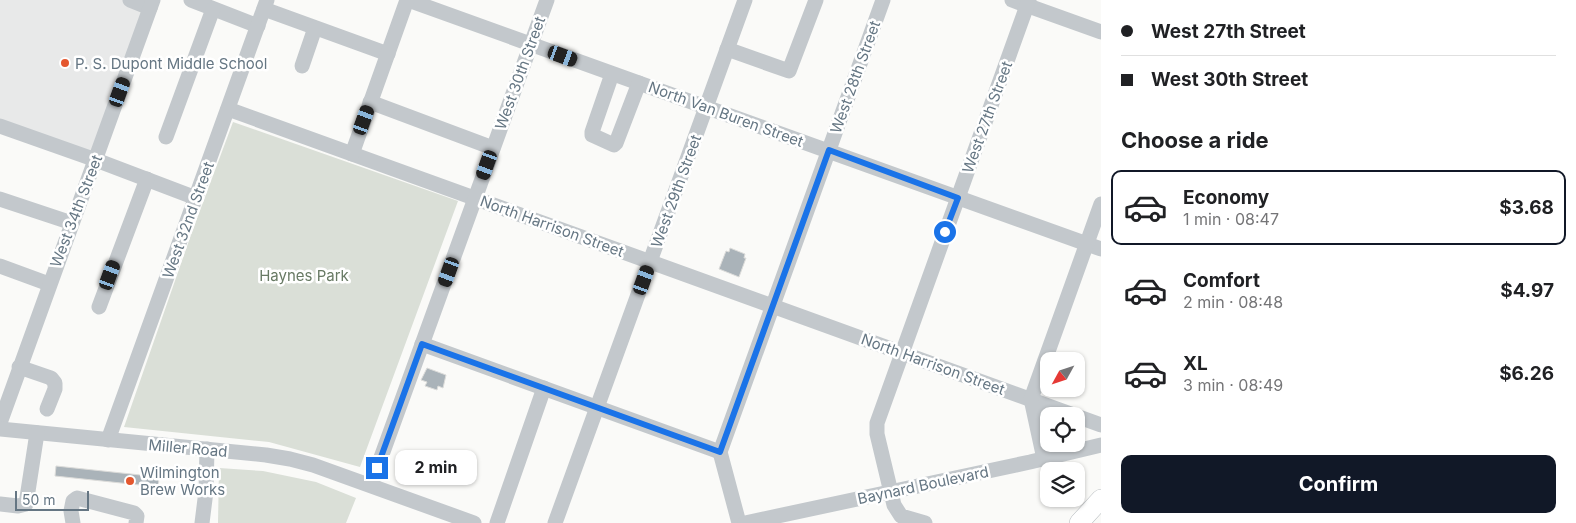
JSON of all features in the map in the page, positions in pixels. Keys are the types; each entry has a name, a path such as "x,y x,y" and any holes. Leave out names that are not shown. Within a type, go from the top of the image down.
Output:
{"main road":[{"path":"1079,523 1101,499"}],"street":[{"path":"130,0 151,4"},
{"path":"190,0 258,26"},
{"path":"352,154 407,0"},
{"name":"North Van Buren Street","path":"407,0 829,150 1094,247"},
{"name":"West 30th Street","path":"371,485 547,0"},
{"name":"West 29th Street","path":"556,523 745,0"},
{"path":"728,49 789,71 816,0"},
{"name":"West 28th Street","path":"720,452 883,0"},
{"path":"1012,0 1028,3 1101,32"},
{"name":"West 27th Street","path":"925,523 901,516 894,505 877,434 877,423 1028,3"},
{"name":"West 34th Street","path":"0,423 151,4"},
{"path":"266,5 316,28 388,54"},
{"name":"West 32nd Street","path":"108,440 266,5"},
{"path":"166,137 213,8"},
{"path":"302,66 316,28"},
{"path":"612,74 592,135 614,145 639,83"},
{"path":"370,102 493,148"},
{"name":"North Harrison Street","path":"228,109 1101,425"},
{"path":"0,126 196,198"},
{"path":"98,307 147,179"},
{"path":"0,199 72,224"},
{"path":"1044,459 1031,399 1094,247 1101,204"},
{"path":"0,266 49,284"},
{"path":"422,344 720,452 739,523"},
{"path":"20,367 51,378 55,383 55,389 48,410"},
{"path":"497,523 544,388"},
{"name":"Miller Road","path":"0,429 290,458 371,485 474,523"},
{"path":"0,504 18,506 26,504 37,433"},
{"name":"Baynard Boulevard","path":"745,523 808,516 890,492 1101,445"},
{"path":"202,523 206,491 207,449"},
{"path":"73,523 71,511 73,502 77,498 134,513 137,516 136,523"}],"shaded area":[{"name":"P. S. Dupont Middle School","path":"0,0 153,0 96,160 0,126"}],"green space":[{"name":"Haynes Park","path":"233,122 458,201 360,467 269,442 124,427 192,232"},
{"path":"219,468 263,471 316,482 356,498 346,523 218,523"}],"building":[{"path":"730,248 745,254 744,258 746,258 739,277 719,269 726,251 729,252"},
{"path":"427,368 446,375 443,388 438,386 437,390 425,386 427,382 421,380"},
{"name":"Wilmington Brew Works","path":"56,466 159,477 158,490 139,489 140,485 55,476"}],"place":[{"name":"P. S. Dupont Middle School","path":"65,63"},
{"name":"Wilmington Brew Works","path":"130,481"}],"route":[{"path":"377,468 422,344 720,452 829,150 958,198 945,232"}]}
